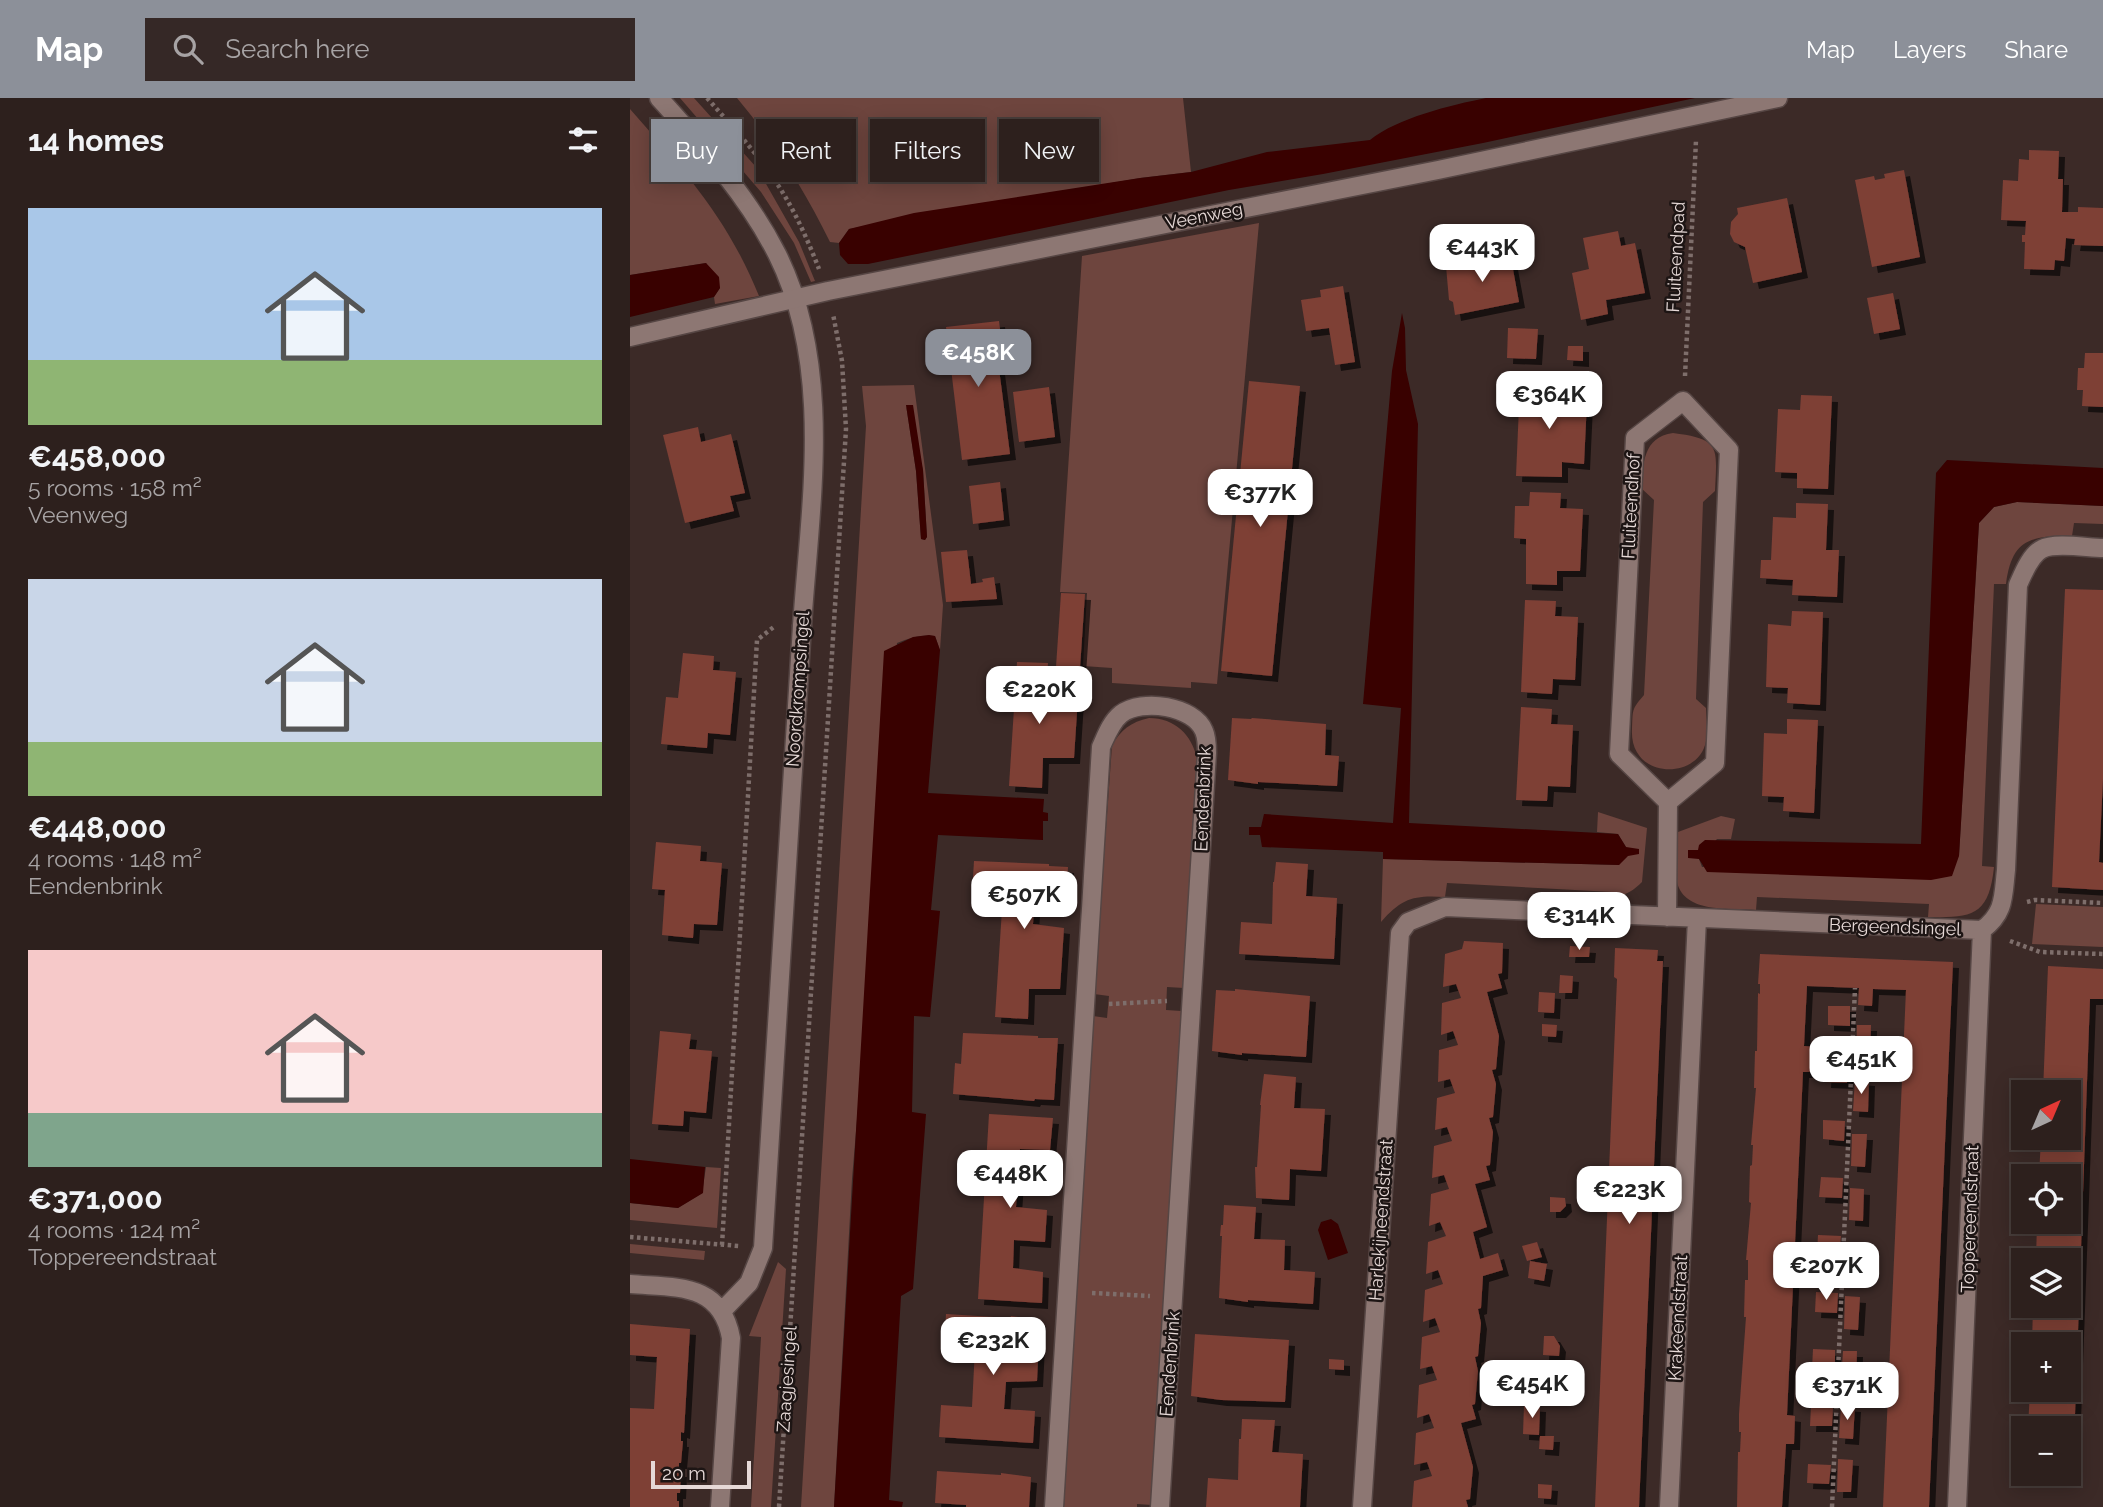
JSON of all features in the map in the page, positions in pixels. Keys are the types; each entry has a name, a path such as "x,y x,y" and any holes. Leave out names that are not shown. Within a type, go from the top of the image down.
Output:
{"street":[{"name":"Noordkrompsingel","path":"659,98 713,158 752,210 778,256 795,299 814,403 811,492 764,1248 749,1283 722,1311"},
{"name":"Veenweg","path":"630,337 828,292 1438,170 1778,98"},
{"name":"Fluiteendhof","path":"1668,802 1619,754 1635,438 1683,401"},
{"path":"1667,917 1668,802 1714,764 1729,450 1683,401"},
{"path":"2001,910 2006,870 2018,585 2029,562 2042,549 2057,546 2103,548"},
{"name":"Eendenbrink","path":"1054,1507 1101,747 1108,730 1121,714 1138,707 1161,706 1183,711 1196,719 1205,732 1208,753 1160,1507"},
{"name":"Bergeendsingel","path":"1400,933 1408,922 1445,907 1982,930 1994,921 2001,910"},
{"name":"Krakeendstraat","path":"1669,1507 1697,919"},
{"name":"Toppereendstraat","path":"1957,1507 1982,930"},
{"name":"Harlekijneendstraat","path":"1362,1507 1400,933"},
{"path":"630,1284 695,1290 704,1294 722,1311 728,1321 731,1338 720,1507"}],"path":[{"name":"Noordkrompsingel","path":"707,98 775,181 802,226 828,292 842,361 846,429 795,1251"},
{"name":"Fluiteendpad","path":"1683,401 1697,114"},
{"path":"722,1245 757,640 777,625 802,626"},
{"path":"2001,910 2035,900 2103,902"},
{"path":"1982,930 2040,952 2103,954"},
{"path":"1832,1507 1854,988"},
{"path":"1084,1006 1192,999"},
{"path":"630,1237 764,1248"},
{"name":"Zaagjesingel","path":"779,1507 795,1251"},
{"path":"1067,1291 1174,1298"}],"shaded area":[{"path":"680,98 694,98 713,119 698,119"},
{"path":"737,98 1183,98 1191,172 1140,178 849,229 839,243 830,242 797,182 856,182 856,119 756,119 756,123"},
{"path":"1486,98 1695,98 1483,143 1229,190 868,264 848,264 840,255 839,243 849,229 914,213 1191,172 1267,152 1370,140 1409,119"},
{"path":"630,109 651,133 651,182 692,182 733,242 759,296 715,304 714,297 720,288 706,263 630,275"},
{"path":"742,151 756,167 756,182 765,182 799,242 815,281 811,282 794,243 761,192 742,170"},
{"path":"1259,223 1217,684 1191,682 1191,688 1112,683 1112,668 1083,666 1087,593 1060,592 1082,256"},
{"path":"706,263 719,277 720,288 714,297 630,317 630,275"},
{"path":"1402,313 1406,370 1418,424 1409,823 1618,834 1626,847 1639,849 1639,854 1628,856 1619,865 1383,859 1383,852 1262,847 1260,835 1249,835 1249,827 1261,827 1264,814 1393,823 1401,708 1363,704 1392,371"},
{"path":"914,385 943,605 940,650 935,636 916,637 897,643 852,1179 834,1507 801,1507 866,426 862,386","holes":["906,405 923,470 927,537 925,540 921,539 916,471"]},
{"path":"906,405 913,405 923,470 925,540 921,539 916,471"},
{"path":"1673,433 1708,442 1713,448 1716,464 1715,491 1703,502 1696,699 1706,708 1706,741 1701,754 1691,763 1679,768 1665,769 1652,766 1641,758 1634,746 1632,729 1634,711 1644,695 1654,500 1641,488 1644,461 1650,446 1656,440"},
{"path":"1947,460 2103,468 2103,506 2017,502 1994,507 1979,523 1959,856 1952,876 1931,880 1707,872 1699,859 1688,858 1688,850 1698,850 1705,840 1921,844 1936,473"},
{"path":"2017,502 2103,506 2103,524 2074,523 2072,536 2045,537 2026,543 2013,557 2006,584 1994,584 1982,866 1994,867 1992,883 1983,905 1967,915 1928,917 1929,904 1757,897 1756,910 1722,909 1689,900 1681,892 1677,882 1678,832 1721,816 1735,819 1731,839 1717,839 1699,859 1702,867 1959,856 1979,523 1994,507"},
{"path":"935,636 940,650 928,793 1044,799 1043,812 1048,813 1048,821 1043,821 1043,840 938,835 931,910 940,911 930,1017 914,1016 912,1112 926,1114 913,1289 901,1296 889,1500 903,1502 902,1507 834,1507 884,651 913,637"},
{"path":"1149,718 1167,721 1181,730 1191,742 1197,759 1184,988 1167,987 1166,1010 1181,1011 1152,1505 1064,1507 1093,1016 1107,1018 1109,996 1094,994 1112,746 1127,728"},
{"path":"1598,812 1647,828 1642,882 1629,892 1612,896 1612,892 1447,883 1445,897 1409,900 1381,922 1383,859 1619,865 1626,847 1618,834 1597,832"},
{"path":"2036,904 2103,907 2103,947 2032,944"},
{"path":"630,1159 705,1167 703,1193 678,1208 630,1203"},
{"path":"706,1167 721,1168 717,1228 630,1220 630,1203 678,1208 702,1193"},
{"path":"1331,1219 1338,1224 1348,1253 1328,1260 1318,1230 1321,1222"},
{"path":"630,1244 705,1251 704,1260 630,1253"},
{"path":"778,1262 786,1269 771,1507 751,1507 761,1337 749,1336"}],"building":[{"path":"2029,150 2059,151 2058,179 2063,179 2062,212 2078,212 2078,207 2103,208 2103,246 2074,245 2075,239 2066,238 2064,261 2055,260 2054,270 2024,269 2025,242 2022,242 2022,235 2025,235 2026,221 2001,220 2003,180 2018,181 2019,159 2029,160"},
{"path":"1904,170 1920,257 1872,267 1855,180 1874,176 1875,180 1885,178 1884,174"},
{"path":"1787,198 1802,272 1753,283 1745,247 1734,242 1730,234 1731,222 1738,214 1737,208"},
{"path":"1618,231 1621,246 1635,243 1645,293 1606,300 1608,314 1581,320 1572,273 1589,269 1583,238"},
{"path":"1510,253 1519,302 1455,315 1453,302 1449,300 1446,266"},
{"path":"1343,286 1355,362 1335,365 1329,328 1306,331 1301,300 1321,297 1320,290"},
{"path":"1893,293 1900,329 1874,334 1867,298"},
{"path":"999,321 1003,353 997,353 1010,454 962,460 946,327"},
{"path":"1508,328 1538,329 1536,359 1507,358"},
{"path":"1568,346 1583,346 1583,361 1567,360"},
{"path":"2085,353 2103,353 2103,407 2082,406 2083,390 2077,390 2078,368 2084,368"},
{"path":"1249,381 1300,386 1272,676 1221,671"},
{"path":"1520,383 1565,385 1565,400 1587,401 1584,464 1562,462 1562,477 1516,476"},
{"path":"1049,387 1055,437 1019,442 1013,392"},
{"path":"1801,395 1832,396 1828,489 1797,488 1797,473 1775,472 1778,409 1800,410"},
{"path":"698,427 701,442 731,434 745,493 730,496 734,511 685,523 663,435"},
{"path":"1000,482 1004,520 973,524 969,486"},
{"path":"1530,492 1561,493 1560,508 1583,509 1580,571 1557,571 1557,585 1526,584 1526,539 1514,538 1515,506 1529,506"},
{"path":"1796,503 1828,504 1826,550 1839,550 1837,597 1792,595 1793,580 1760,578 1761,560 1771,560 1773,517 1796,518"},
{"path":"967,550 971,584 994,577 997,599 946,602 941,552"},
{"path":"2065,589 2103,590 2103,779 2099,862 2103,863 2103,890 2052,887"},
{"path":"1061,593 1085,594 1080,668 1056,667"},
{"path":"1525,600 1556,601 1555,616 1578,617 1575,680 1553,679 1552,694 1521,692"},
{"path":"1792,611 1823,612 1820,705 1787,703 1788,688 1766,687 1768,624 1791,626"},
{"path":"683,653 714,656 713,670 736,672 730,735 708,733 707,748 661,744 666,697 678,698"},
{"path":"1017,662 1048,663 1046,693 1078,697 1074,758 1043,758 1042,788 1009,786"},
{"path":"1521,707 1552,709 1551,724 1573,725 1570,787 1548,786 1547,801 1516,800"},
{"path":"1232,718 1326,724 1325,755 1339,756 1337,786 1258,784 1228,780"},
{"path":"1787,719 1818,720 1814,813 1783,811 1784,797 1762,796 1764,733 1787,734"},
{"path":"656,842 701,846 700,861 722,863 717,925 694,924 693,938 662,935 665,890 652,889"},
{"path":"974,861 1068,867 1066,899 1035,897 1033,924 1064,928 1060,989 1029,989 1028,1019 995,1017 1003,894 972,893"},
{"path":"1276,862 1308,864 1306,896 1337,898 1334,959 1239,954 1241,922 1272,924"},
{"path":"1464,941 1503,943 1502,973 1498,974 1502,988 1487,992 1499,1036 1496,1069 1492,1070 1496,1084 1493,1117 1489,1118 1493,1132 1490,1165 1486,1166 1490,1180 1475,1184 1487,1227 1473,1232 1480,1259 1498,1253 1503,1270 1483,1276 1481,1308 1478,1309 1481,1323 1478,1356 1475,1357 1478,1371 1475,1404 1472,1405 1476,1419 1461,1423 1473,1467 1470,1499 1466,1500 1468,1507 1412,1507 1414,1481 1432,1476 1427,1462 1414,1465 1416,1433 1434,1428 1429,1414 1417,1418 1419,1385 1437,1380 1432,1366 1420,1369 1422,1337 1440,1332 1435,1318 1423,1322 1425,1290 1443,1284 1438,1270 1426,1274 1428,1242 1446,1236 1440,1222 1429,1226 1431,1194 1449,1189 1444,1175 1432,1178 1434,1146 1452,1141 1447,1127 1435,1130 1437,1098 1455,1093 1450,1079 1438,1082 1439,1050 1458,1045 1453,1031 1441,1035 1442,1003 1461,998 1456,984 1443,987 1445,954 1462,949"},
{"path":"1570,946 1590,947 1589,957 1569,957"},
{"path":"1615,948 1658,950 1657,961 1663,961 1639,1507 1595,1507 1617,979 1614,977"},
{"path":"1760,954 1953,962 1929,1507 1883,1507 1906,990 1873,989 1872,1006 1858,1005 1859,988 1807,986 1804,1046 1817,1047 1816,1072 1803,1072 1787,1415 1795,1416 1794,1444 1786,1444 1782,1507 1737,1507"},
{"path":"2048,966 2103,969 2103,999 2090,999 2081,1248 2036,1248 2037,1234 2081,1234 2081,1164 2040,1164 2040,1150 2081,1150 2081,1080 2043,1080"},
{"path":"1560,975 1573,976 1572,993 1559,993"},
{"path":"1235,989 1310,996 1306,1057 1212,1051 1216,990"},
{"path":"1539,992 1555,993 1554,1013 1538,1012"},
{"path":"1828,1006 1850,1006 1850,1026 1828,1025"},
{"path":"1542,1024 1557,1025 1556,1037 1542,1036"},
{"path":"1857,1025 1871,1025 1870,1058 1856,1057"},
{"path":"660,1031 691,1034 689,1049 712,1051 706,1113 684,1111 683,1126 652,1124"},
{"path":"963,1033 1058,1038 1054,1100 1034,1101 953,1094 955,1063 961,1064"},
{"path":"1826,1063 1848,1064 1847,1083 1825,1082"},
{"path":"1264,1074 1296,1077 1294,1108 1325,1109 1321,1171 1290,1169 1289,1200 1256,1198 1255,1167"},
{"path":"1855,1079 1869,1080 1868,1112 1853,1111"},
{"path":"989,1114 1053,1118 1050,1150 1020,1149 1016,1207 1047,1210 1045,1242 1014,1240 1013,1268 1043,1272 1042,1303 978,1299"},
{"path":"1823,1120 1845,1121 1844,1141 1823,1139"},
{"path":"1852,1134 1867,1134 1865,1167 1851,1166"},
{"path":"1821,1177 1843,1178 1842,1198 1819,1197"},
{"path":"1850,1188 1864,1189 1863,1221 1849,1220"},
{"path":"1550,1197 1565,1198 1566,1206 1560,1212 1550,1212"},
{"path":"1224,1205 1256,1207 1254,1239 1285,1240 1284,1270 1315,1272 1313,1304 1248,1302 1219,1298 1220,1236"},
{"path":"1818,1235 1841,1236 1839,1255 1817,1254"},
{"path":"1537,1242 1542,1257 1527,1261 1522,1246"},
{"path":"1847,1242 1862,1243 1861,1275 1846,1275"},
{"path":"1530,1261 1547,1264 1544,1281 1528,1278"},
{"path":"1816,1292 1838,1293 1837,1313 1815,1312"},
{"path":"1845,1296 1860,1297 1858,1330 1844,1329"},
{"path":"946,1314 1011,1316 1040,1320 1037,1381 1006,1382 1004,1409 1035,1411 1033,1443 939,1437 941,1405 972,1407 975,1348 944,1346"},
{"path":"2033,1318 2078,1318 2078,1332 2032,1332"},
{"path":"630,1324 690,1329 684,1433 681,1432 683,1441 679,1463 680,1493 677,1493 679,1507 630,1507 630,1408 654,1409 657,1357 630,1355"},
{"path":"1195,1334 1289,1340 1285,1402 1191,1396"},
{"path":"1544,1336 1554,1336 1560,1346 1559,1356 1543,1355"},
{"path":"1813,1349 1835,1350 1835,1370 1812,1369"},
{"path":"1843,1351 1857,1351 1856,1384 1841,1383"},
{"path":"1329,1359 1344,1360 1344,1370 1329,1369"},
{"path":"1543,1373 1551,1374 1551,1388 1542,1387"},
{"path":"2029,1402 2075,1402 2075,1416 2029,1416"},
{"path":"1524,1405 1540,1406 1539,1435 1523,1434"},
{"path":"1841,1405 1855,1406 1853,1439 1839,1438"},
{"path":"1811,1406 1833,1408 1832,1426 1810,1426"},
{"path":"1242,1419 1275,1420 1272,1452 1303,1454 1300,1507 1206,1507 1208,1478 1238,1480"},
{"path":"1540,1436 1554,1436 1553,1450 1539,1449"},
{"path":"1838,1459 1853,1460 1851,1492 1837,1492"},
{"path":"1808,1464 1831,1465 1829,1484 1807,1483"},
{"path":"937,1471 1031,1477 1029,1507 966,1507 935,1503"},
{"path":"1538,1484 1552,1485 1551,1499 1538,1498"}]}
